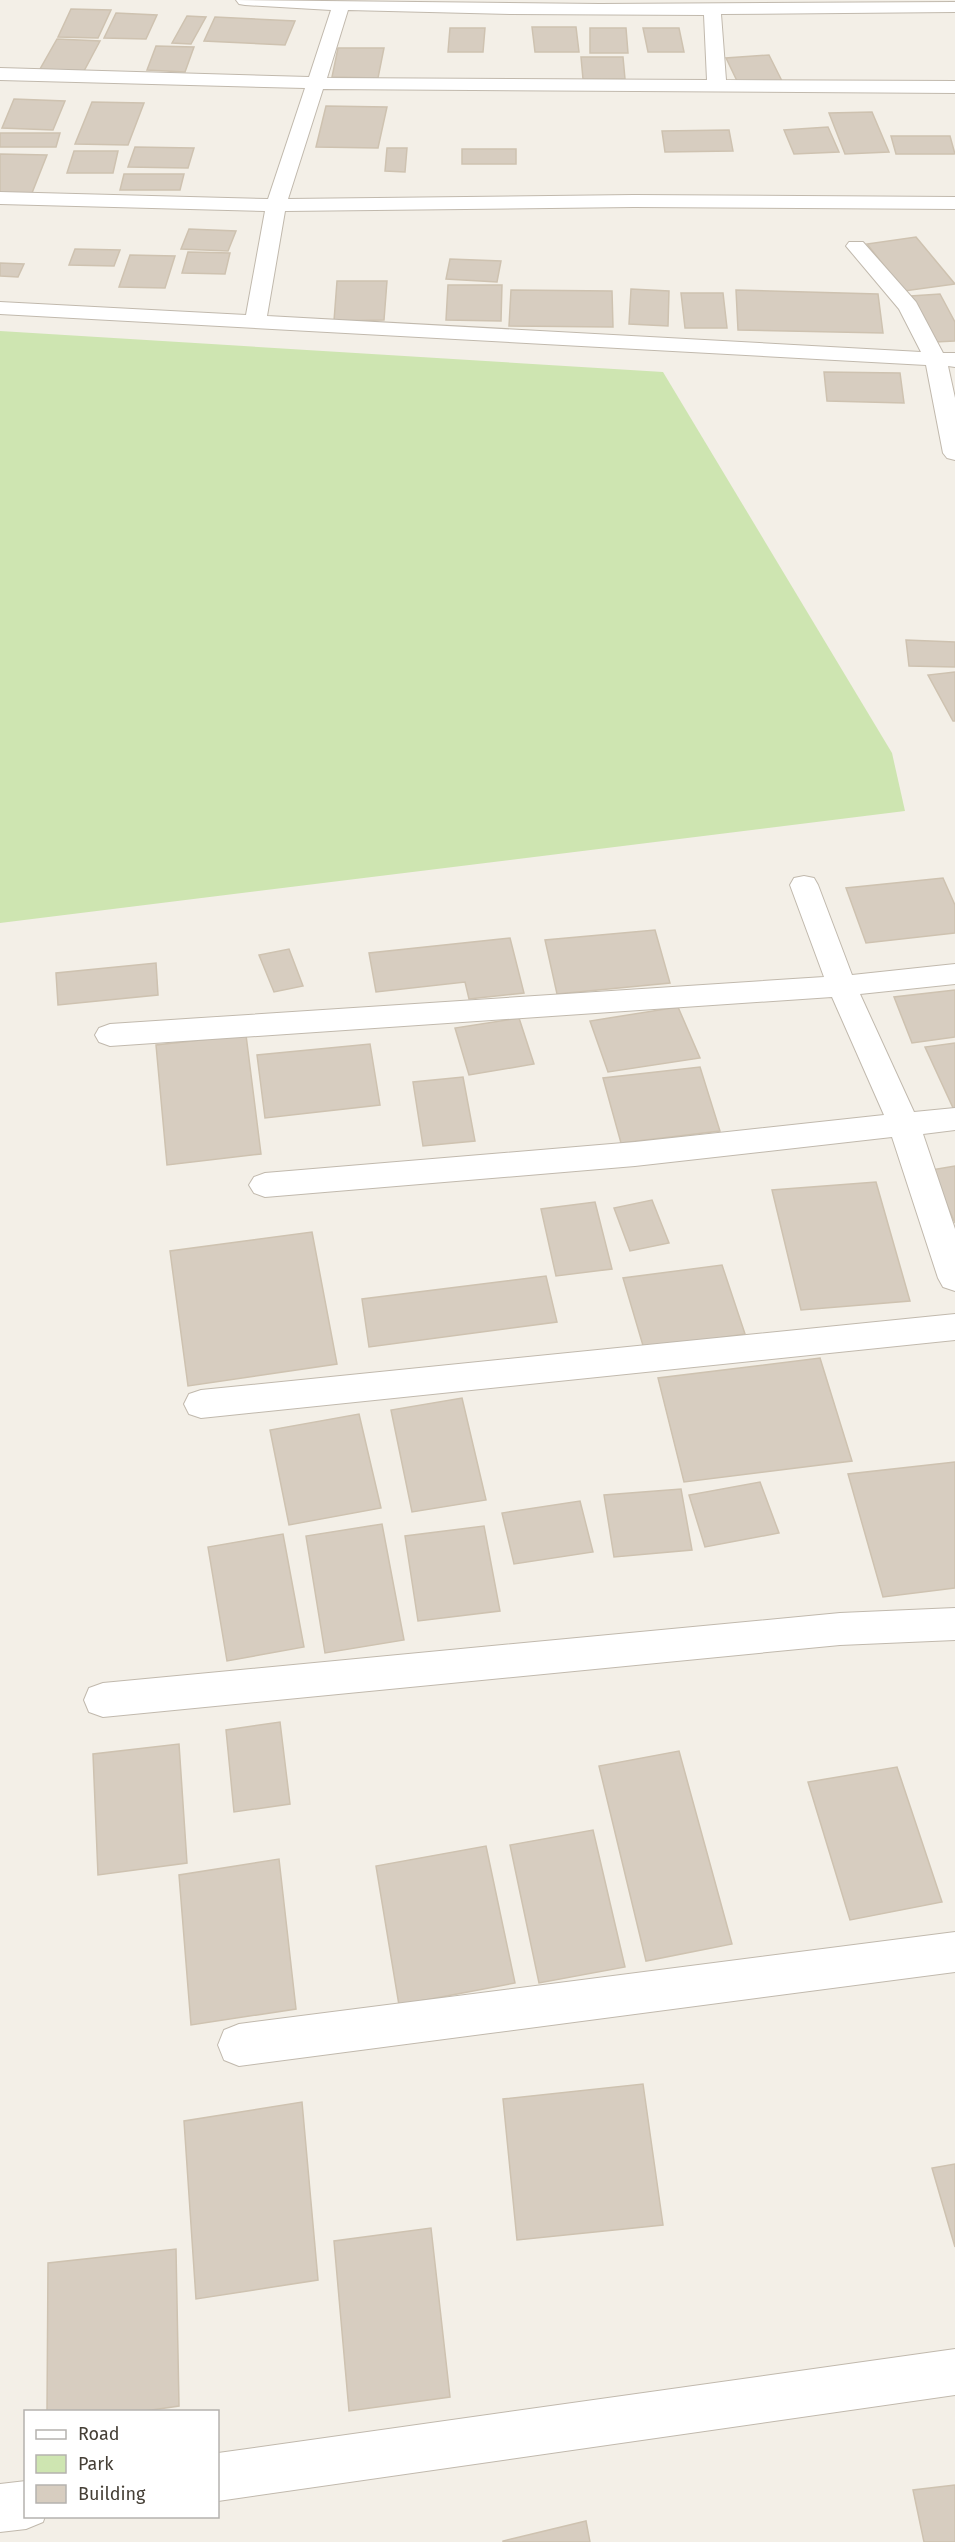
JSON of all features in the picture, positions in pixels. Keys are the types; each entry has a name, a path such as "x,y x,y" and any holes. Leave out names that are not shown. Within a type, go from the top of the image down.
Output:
{"street":[{"path":"245,0 341,6 712,9 955,7"},
{"path":"255,322 276,205 341,6"},
{"path":"712,9 717,87"},
{"path":"0,74 316,83 955,87"},
{"path":"0,198 276,205 634,201 955,203"},
{"path":"856,246 908,307 945,360 955,453"},
{"path":"0,308 945,360"},
{"path":"804,885 842,986 904,1125 955,1278"},
{"path":"110,1035 842,986 955,975"},
{"path":"265,1185 635,1154 955,1119"},
{"path":"201,1404 955,1327"},
{"path":"104,1700 840,1629 955,1624"},
{"path":"239,2044 955,1952"},
{"path":"219,2477 955,2372"}],"green space":[{"path":"0,331 663,372 892,753 905,811 0,923"}],"building":[{"path":"71,9 111,10 98,38 58,37"},
{"path":"116,13 157,15 146,39 104,38"},
{"path":"187,16 206,17 191,44 172,43"},
{"path":"215,17 295,21 285,45 204,41"},
{"path":"532,27 576,27 579,52 535,52"},
{"path":"450,28 485,28 483,52 448,52"},
{"path":"590,28 626,28 628,53 590,53"},
{"path":"643,28 679,28 684,52 648,52"},
{"path":"57,39 100,41 84,71 40,69"},
{"path":"156,46 194,47 185,72 147,70"},
{"path":"338,48 384,48 378,78 332,77"},
{"path":"769,55 782,81 738,83 726,58"},
{"path":"581,57 623,57 625,79 583,79"},
{"path":"14,99 65,101 53,130 2,128"},
{"path":"92,102 144,103 128,145 75,144"},
{"path":"326,106 387,107 378,148 316,147"},
{"path":"872,112 889,152 845,154 829,113"},
{"path":"828,127 839,152 794,154 784,130"},
{"path":"729,130 733,151 665,152 662,131"},
{"path":"0,133 60,133 56,147 0,147"},
{"path":"891,136 950,136 955,154 896,154"},
{"path":"135,147 194,148 188,168 128,167"},
{"path":"387,148 407,148 405,172 385,171"},
{"path":"462,149 516,149 516,164 462,164"},
{"path":"74,151 118,151 113,173 67,173"},
{"path":"0,154 47,155 32,193 0,193"},
{"path":"124,174 184,174 180,190 120,190"},
{"path":"189,229 236,231 228,251 181,249"},
{"path":"916,237 955,284 904,291 867,244"},
{"path":"75,249 120,250 114,266 69,265"},
{"path":"188,252 230,253 225,274 182,273"},
{"path":"130,255 175,256 165,288 119,287"},
{"path":"450,259 501,261 497,282 446,279"},
{"path":"0,263 24,264 18,277 0,276"},
{"path":"337,281 387,281 384,320 334,321"},
{"path":"448,285 502,285 501,321 446,320"},
{"path":"631,289 669,291 668,326 629,324"},
{"path":"511,290 612,291 613,327 509,326"},
{"path":"736,290 878,294 883,333 738,330"},
{"path":"681,293 723,293 727,328 685,328"},
{"path":"940,294 955,322 955,341 935,342 911,296"},
{"path":"824,372 900,373 904,403 827,401"},
{"path":"906,640 955,642 955,667 909,666"},
{"path":"955,672 955,721 953,721 928,675"},
{"path":"943,878 955,905 955,933 866,943 846,888"},
{"path":"655,930 670,983 557,994 545,940"},
{"path":"510,938 524,993 469,999 465,982 376,992 369,953"},
{"path":"289,949 303,986 274,992 259,955"},
{"path":"156,963 158,995 58,1005 56,973"},
{"path":"955,990 955,1037 912,1043 894,997"},
{"path":"678,1007 700,1058 608,1072 590,1021"},
{"path":"519,1018 534,1064 469,1075 455,1028"},
{"path":"246,1035 261,1154 167,1165 156,1045"},
{"path":"955,1043 955,1110 954,1110 925,1047"},
{"path":"370,1044 380,1105 265,1118 257,1055"},
{"path":"700,1067 720,1131 621,1143 603,1078"},
{"path":"463,1077 475,1141 423,1146 413,1082"},
{"path":"955,1166 955,1223 931,1170"},
{"path":"876,1182 910,1301 801,1310 772,1190"},
{"path":"652,1200 669,1243 630,1251 614,1208"},
{"path":"595,1202 612,1269 556,1276 541,1209"},
{"path":"312,1232 337,1364 188,1386 170,1251"},
{"path":"722,1265 745,1334 644,1349 623,1278"},
{"path":"546,1276 557,1322 369,1347 362,1299"},
{"path":"820,1358 852,1461 684,1482 658,1378"},
{"path":"462,1398 486,1500 412,1512 391,1410"},
{"path":"359,1414 381,1508 289,1525 270,1430"},
{"path":"955,1462 955,1588 883,1597 848,1474"},
{"path":"760,1482 779,1533 705,1547 689,1495"},
{"path":"681,1489 692,1550 614,1557 604,1495"},
{"path":"580,1501 593,1552 514,1564 502,1513"},
{"path":"382,1524 404,1640 325,1653 306,1536"},
{"path":"484,1526 500,1611 418,1621 405,1536"},
{"path":"283,1534 304,1647 227,1661 208,1547"},
{"path":"280,1722 290,1804 234,1812 226,1730"},
{"path":"179,1744 187,1863 98,1875 93,1754"},
{"path":"679,1751 732,1944 646,1961 599,1766"},
{"path":"897,1767 942,1902 850,1920 808,1782"},
{"path":"593,1830 625,1967 539,1983 510,1845"},
{"path":"486,1846 515,1983 399,2005 376,1866"},
{"path":"279,1859 296,2009 191,2025 179,1875"},
{"path":"643,2084 663,2225 517,2240 503,2099"},
{"path":"302,2102 318,2280 196,2299 184,2121"},
{"path":"955,2164 955,2247 932,2168"},
{"path":"431,2228 450,2397 349,2411 334,2241"},
{"path":"176,2249 179,2406 152,2410 47,2410 48,2263"},
{"path":"955,2485 955,2542 924,2542 913,2490"},
{"path":"586,2521 590,2542 503,2542 503,2541"}]}
